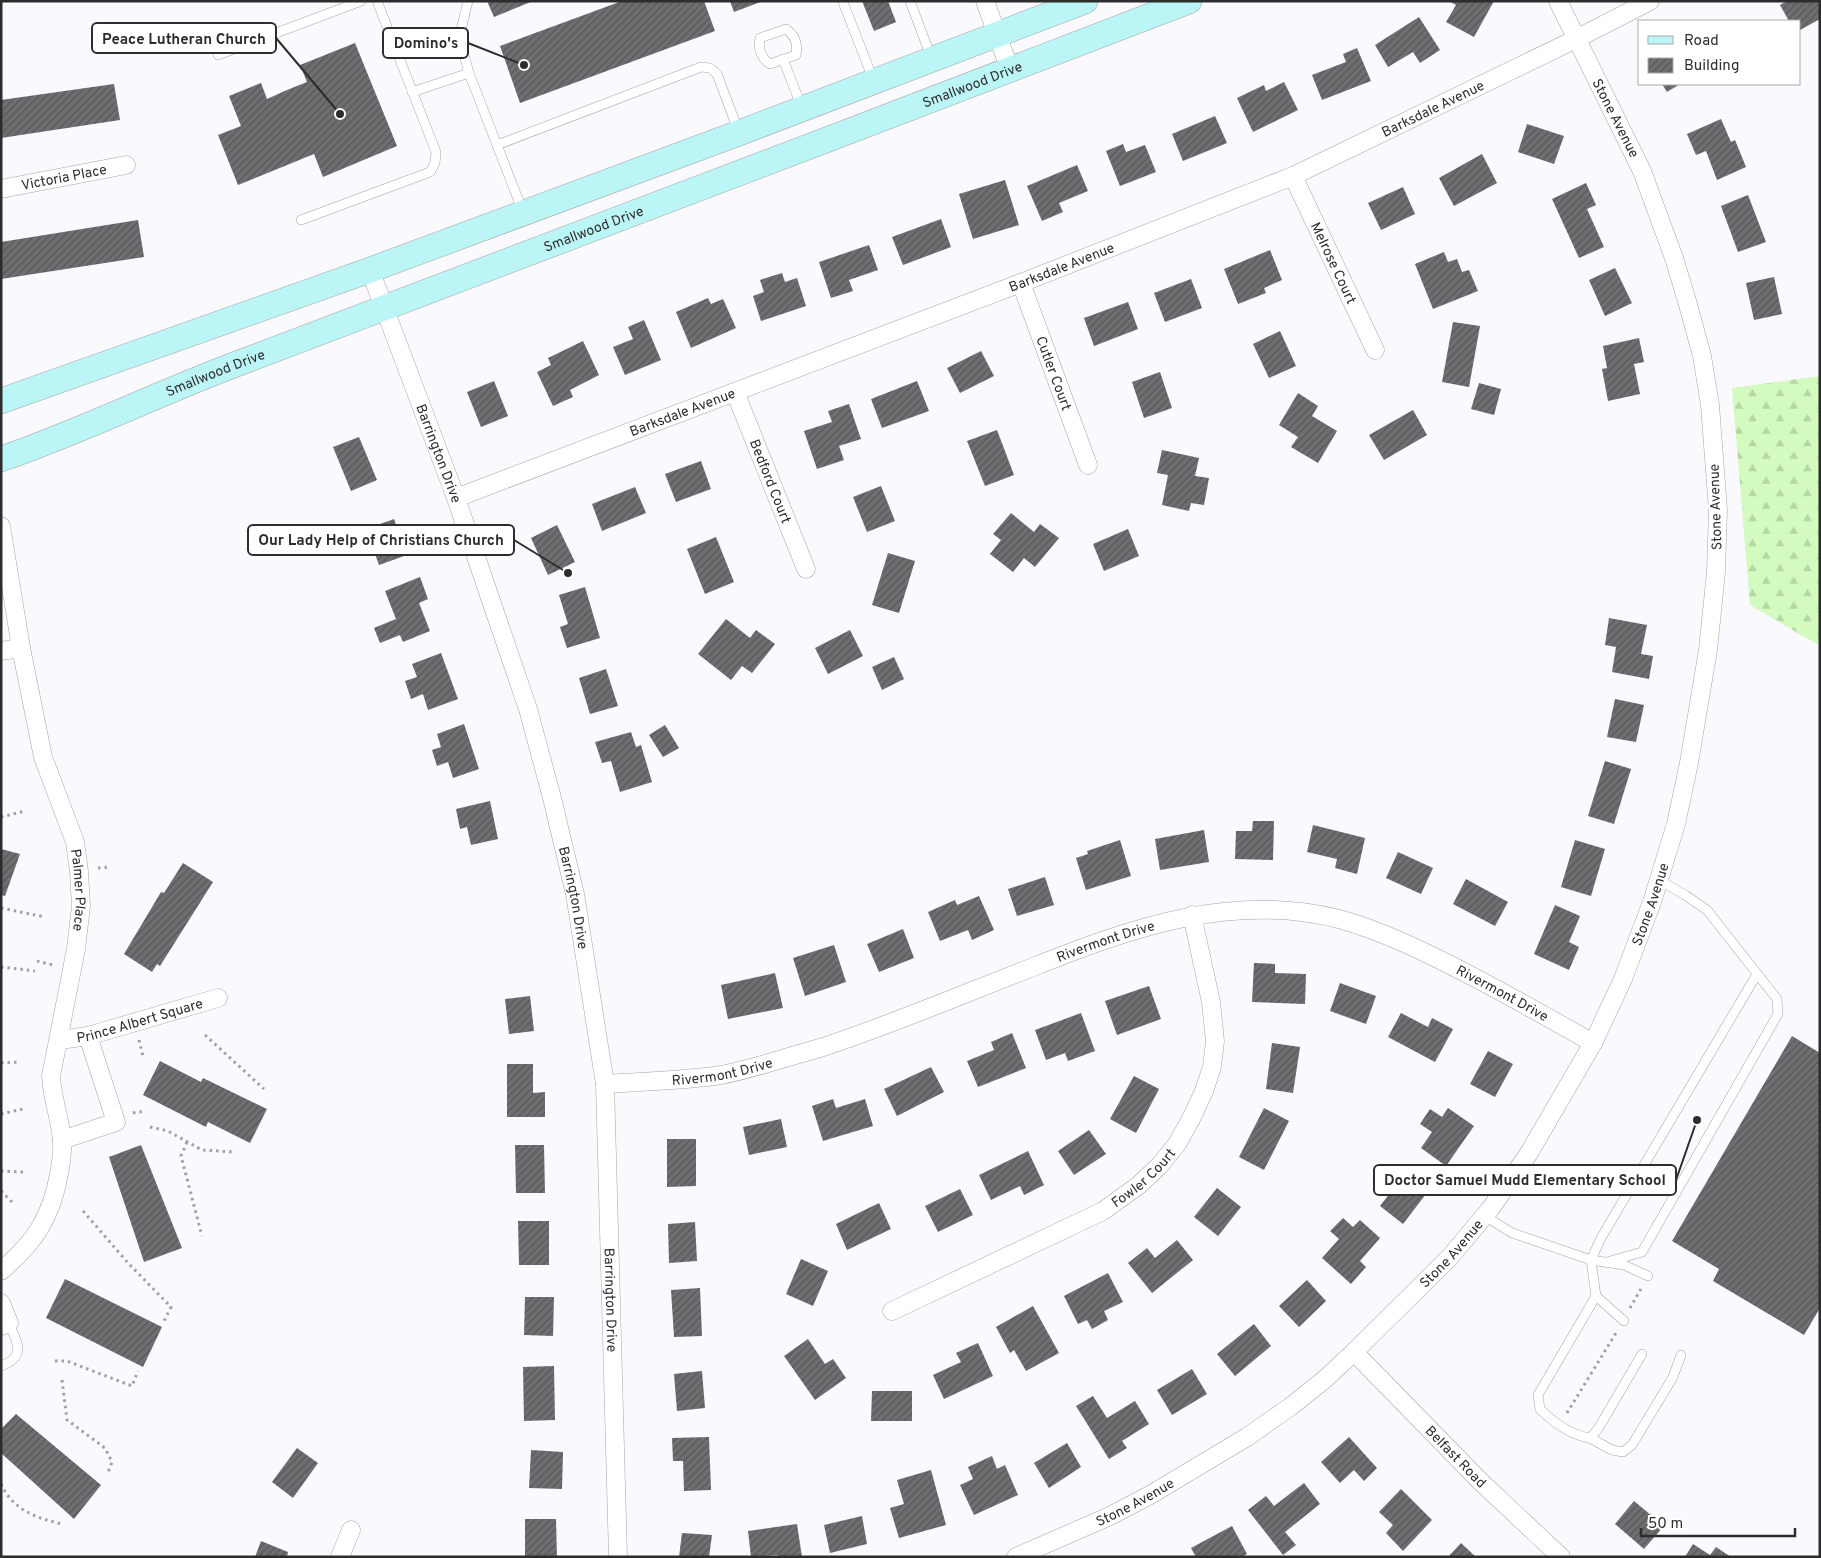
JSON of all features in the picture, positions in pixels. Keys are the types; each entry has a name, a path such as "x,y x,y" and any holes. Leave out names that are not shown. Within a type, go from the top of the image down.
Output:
{"main road":[{"path":"1,401 370,270 739,133 1085,1"},
{"name":"Smallwood Drive","path":"1,459 36,447 235,364 384,309 1189,1"}],"street":[{"path":"985,1 1010,70"},
{"name":"Stone Avenue","path":"1016,1557 1110,1516 1150,1495 1247,1437 1324,1380 1450,1257 1484,1216 1529,1153 1593,1043 1623,979 1659,880 1676,824 1689,763 1708,650 1716,572 1718,510 1710,406 1702,356 1677,267 1659,215 1642,170 1558,1"},
{"name":"Barksdale Avenue","path":"456,498 1021,283 1293,176 1576,39 1650,1"},
{"name":"Victoria Place","path":"1,190 126,165"},
{"name":"Melrose Court","path":"1293,176 1375,350"},
{"name":"Barrington Drive","path":"370,270 456,498 528,710 551,794 578,913 605,1084 618,1557"},
{"name":"Cutler Court","path":"1021,283 1088,465"},
{"name":"Bedford Court","path":"736,392 806,569"},
{"name":"Palmer Place","path":"1,526 21,648 43,757 75,842 81,906 76,949 60,1040 51,1076 52,1093 62,1140 60,1170 52,1207 36,1235 25,1249 1,1271"},
{"path":"1,652 21,648"},
{"name":"Rivermont Drive","path":"605,1084 721,1075 764,1064 831,1044 1121,934 1192,915 1225,911 1283,911 1338,919 1370,929 1423,951 1593,1043"},
{"name":"Fowler Court","path":"892,1311 1103,1211 1139,1185 1160,1166 1177,1144 1204,1091 1212,1067 1215,1041 1210,1002 1192,915"},
{"name":"Prince Albert Square","path":"60,1040 88,1036 218,998"},
{"path":"62,1140 116,1122 88,1036"},
{"path":"1,1303 5,1325"},
{"name":"Belfast Road","path":"1354,1352 1481,1482 1561,1557"},
{"path":"340,1557 351,1530"}],"lane":[{"path":"218,55 361,1"},
{"path":"301,220 430,172 435,163 436,152 377,1"},
{"path":"468,1 461,30 461,44 469,73 523,212"},
{"path":"843,2 874,82"},
{"path":"910,2 932,60"},
{"path":"786,29 792,33 797,47 796,55 783,59 770,64 764,60 758,46 760,38 786,29"},
{"path":"783,59 802,109"},
{"path":"497,145 701,67 710,68 717,74 739,133"},
{"path":"412,92 469,73"},
{"path":"1607,1262 1642,1252 1778,1014 1777,999 1706,910 1659,880"},
{"path":"1681,1355 1674,1377 1632,1445 1623,1452 1612,1450 1590,1438 1578,1436 1551,1420 1540,1409 1538,1395 1596,1296 1591,1260 1606,1230 1757,974"},
{"path":"1484,1216 1512,1232 1591,1260 1624,1265 1648,1276"},
{"path":"1596,1296 1624,1321"},
{"path":"1,1366 12,1362 17,1356 19,1348 5,1325"},
{"path":"1590,1438 1598,1429 1642,1354"}],"path":[{"path":"1,817 25,811"},
{"path":"1,908 45,917"},
{"path":"1,967 35,971"},
{"path":"205,1035 264,1088"},
{"path":"1,1063 19,1062"},
{"path":"1,1114 23,1109"},
{"path":"150,1127 168,1131 202,1150 236,1152"},
{"path":"187,1142 181,1156 202,1236"},
{"path":"1,1171 23,1172"},
{"path":"1,1191 13,1203"},
{"path":"83,1211 128,1263 171,1307 163,1323"},
{"path":"1629,1310 1642,1287"},
{"path":"1567,1413 1617,1330"},
{"path":"54,1361 67,1361 132,1386 138,1371"},
{"path":"62,1380 67,1420 105,1448 112,1462 107,1475"},
{"path":"1,1484 18,1508 39,1519 62,1524"}],"green space":[{"path":"1820,376 1820,646 1750,605 1732,388"}],"building":[{"path":"487,1 533,1 494,17"},
{"path":"622,1 704,1 715,31 520,103 500,46"},
{"path":"730,1 763,1 734,12"},
{"path":"862,1 888,1 896,22 874,31"},
{"path":"1449,1 1494,1 1474,37 1446,22 1456,5"},
{"path":"1787,1 1820,1 1820,19 1801,29 1801,20 1788,20 1780,5"},
{"path":"1419,17 1440,50 1420,63 1413,52 1388,67 1375,45"},
{"path":"355,43 397,146 323,177 314,154 238,185 218,135 241,126 229,96 261,83 267,99 307,82 300,65"},
{"path":"1357,48 1371,81 1322,100 1312,75 1346,62 1343,54"},
{"path":"1284,82 1298,110 1253,132 1237,98 1264,85 1266,91"},
{"path":"114,84 120,120 1,138 1,100"},
{"path":"1663,85 1678,85 1667,92"},
{"path":"1215,116 1227,143 1183,161 1172,134"},
{"path":"1721,119 1731,142 1735,140 1746,167 1717,180 1706,151 1696,155 1687,134"},
{"path":"1527,124 1564,136 1554,164 1518,152"},
{"path":"1123,144 1126,152 1145,145 1156,172 1120,186 1106,151"},
{"path":"1482,154 1497,183 1454,206 1439,178"},
{"path":"1077,165 1088,191 1059,203 1063,212 1042,221 1027,186"},
{"path":"1005,180 1019,225 973,239 959,194"},
{"path":"1586,183 1596,205 1587,209 1604,247 1579,258 1552,199"},
{"path":"1403,187 1415,214 1381,230 1368,203"},
{"path":"1748,195 1766,242 1738,252 1721,206"},
{"path":"941,219 951,247 903,265 892,237"},
{"path":"138,220 144,257 1,279 1,242"},
{"path":"869,245 878,270 849,280 853,291 831,298 819,262"},
{"path":"1270,250 1282,280 1264,288 1266,293 1238,304 1224,269"},
{"path":"1444,252 1448,262 1457,259 1462,272 1469,270 1478,291 1433,309 1415,264"},
{"path":"1615,268 1632,303 1605,316 1589,280"},
{"path":"782,273 785,282 797,278 806,306 761,321 753,296 764,292 760,280"},
{"path":"1774,277 1782,314 1754,320 1746,283"},
{"path":"1191,279 1202,308 1165,322 1154,293"},
{"path":"708,298 711,304 723,299 736,328 691,348 676,312"},
{"path":"1128,302 1138,329 1094,346 1084,318"},
{"path":"644,320 661,360 625,375 613,347 633,339 628,327"},
{"path":"1453,322 1480,326 1469,387 1442,382"},
{"path":"1280,331 1296,366 1269,378 1253,344"},
{"path":"1639,338 1644,362 1634,364 1640,394 1608,401 1602,369 1607,368 1603,346"},
{"path":"583,341 599,375 570,390 573,397 553,406 537,372 551,365 548,358"},
{"path":"981,351 994,376 960,393 947,368"},
{"path":"1160,372 1172,408 1144,418 1132,382"},
{"path":"494,381 508,416 481,427 467,392"},
{"path":"917,381 929,411 882,428 871,399"},
{"path":"1479,383 1501,389 1494,415 1471,409"},
{"path":"1298,393 1318,406 1312,416 1337,431 1318,463 1291,447 1298,437 1279,425"},
{"path":"849,404 861,439 839,446 844,460 817,469 804,431 832,422 828,411"},
{"path":"1413,410 1427,435 1384,460 1369,435"},
{"path":"997,430 1014,475 985,486 967,441"},
{"path":"359,437 377,480 351,491 333,447"},
{"path":"1162,450 1199,458 1195,476 1209,478 1204,505 1191,503 1189,511 1162,505 1168,475 1157,473"},
{"path":"701,461 711,489 676,502 665,474"},
{"path":"881,486 895,521 867,532 853,497"},
{"path":"635,487 646,513 602,531 592,504"},
{"path":"1011,513 1034,532 1040,524 1059,538 1035,567 1024,558 1013,572 990,554 1001,540 993,534"},
{"path":"394,519 407,555 379,565 366,529"},
{"path":"557,525 575,562 548,575 531,538"},
{"path":"1128,529 1139,556 1104,571 1093,544"},
{"path":"716,537 734,582 705,594 687,549"},
{"path":"888,553 915,561 899,613 872,605"},
{"path":"420,577 428,599 419,603 430,631 403,642 400,635 380,643 374,628 396,619 385,591"},
{"path":"585,587 600,638 567,648 560,627 568,624 559,595"},
{"path":"1609,618 1647,625 1641,654 1653,656 1649,679 1612,672 1616,647 1605,645"},
{"path":"726,619 750,638 756,630 775,644 752,673 742,666 731,680 698,654"},
{"path":"850,630 863,656 828,674 815,648"},
{"path":"441,653 458,699 428,710 423,694 411,699 405,681 417,677 412,664"},
{"path":"894,657 904,679 882,690 872,667"},
{"path":"606,669 618,706 590,714 579,678"},
{"path":"1615,699 1644,705 1636,742 1607,737"},
{"path":"464,724 479,769 453,778 448,762 437,766 432,750 441,747 437,734"},
{"path":"665,725 679,748 663,757 649,735"},
{"path":"631,732 636,747 641,745 652,782 620,792 611,761 602,763 595,742"},
{"path":"1605,761 1631,769 1614,824 1588,816"},
{"path":"490,801 498,839 471,845 467,827 460,829 456,809"},
{"path":"1253,821 1274,821 1273,860 1235,859 1236,831 1252,831"},
{"path":"1313,825 1365,838 1357,874 1335,868 1337,859 1307,852"},
{"path":"1204,830 1209,862 1160,870 1155,839"},
{"path":"1120,840 1131,876 1086,890 1076,858 1088,854 1087,851"},
{"path":"1575,840 1605,849 1591,896 1561,887"},
{"path":"1,849 20,854 5,896 1,895"},
{"path":"1398,852 1433,868 1421,894 1386,878"},
{"path":"183,863 213,882 160,966 157,964 152,972 124,954 161,892 164,893"},
{"path":"1045,877 1054,905 1017,916 1008,889"},
{"path":"1466,879 1508,902 1495,926 1453,904"},
{"path":"979,896 994,930 972,940 968,930 940,941 928,912 955,900 957,905"},
{"path":"1555,905 1580,916 1569,942 1579,947 1569,970 1534,954"},
{"path":"903,929 914,958 879,972 867,944"},
{"path":"834,945 846,982 805,996 793,958"},
{"path":"1254,963 1275,964 1275,973 1306,974 1305,1004 1252,1002"},
{"path":"775,973 783,1008 728,1019 721,985"},
{"path":"1340,983 1376,996 1366,1024 1330,1011"},
{"path":"1149,986 1161,1019 1117,1035 1105,1001"},
{"path":"530,996 534,1031 509,1034 505,999"},
{"path":"1081,1013 1095,1051 1068,1061 1065,1053 1046,1060 1035,1030"},
{"path":"1401,1013 1428,1027 1432,1018 1453,1029 1435,1062 1388,1037"},
{"path":"1012,1033 1026,1068 978,1087 967,1061 994,1050 991,1042"},
{"path":"1792,1036 1820,1053 1820,1308 1804,1335 1713,1281 1719,1269 1672,1241"},
{"path":"1272,1043 1300,1047 1293,1093 1266,1089"},
{"path":"1488,1051 1513,1064 1495,1097 1470,1084"},
{"path":"160,1061 201,1082 203,1078 267,1109 250,1143 208,1122 206,1127 143,1095"},
{"path":"507,1064 533,1064 533,1093 545,1092 545,1117 507,1117"},
{"path":"931,1067 944,1092 897,1116 884,1089"},
{"path":"1134,1076 1159,1089 1136,1133 1110,1119"},
{"path":"833,1099 836,1108 865,1099 873,1126 823,1141 812,1106"},
{"path":"1264,1108 1289,1121 1264,1170 1239,1157"},
{"path":"1448,1108 1474,1126 1446,1166 1421,1148 1432,1132 1420,1124 1430,1109 1442,1117"},
{"path":"781,1119 787,1147 749,1155 743,1127"},
{"path":"1089,1130 1106,1154 1074,1175 1058,1151"},
{"path":"667,1139 696,1139 696,1186 667,1187"},
{"path":"141,1145 182,1248 144,1262 109,1157"},
{"path":"515,1145 544,1145 545,1193 516,1193"},
{"path":"1028,1151 1044,1185 1024,1195 1020,1186 991,1200 979,1175"},
{"path":"1403,1176 1426,1194 1403,1224 1380,1206"},
{"path":"1217,1188 1241,1207 1218,1236 1194,1217"},
{"path":"960,1189 973,1215 938,1232 925,1206"},
{"path":"879,1203 891,1229 847,1250 836,1224"},
{"path":"1343,1218 1353,1227 1360,1220 1380,1238 1360,1261 1366,1267 1351,1284 1322,1258 1339,1239 1330,1231"},
{"path":"518,1221 549,1221 549,1265 519,1265"},
{"path":"695,1222 697,1261 669,1263 668,1224"},
{"path":"1177,1240 1193,1260 1152,1293 1128,1263 1147,1248 1155,1258"},
{"path":"801,1259 828,1271 813,1306 786,1294"},
{"path":"1108,1273 1123,1302 1104,1311 1108,1320 1092,1329 1087,1320 1078,1324 1064,1296"},
{"path":"65,1279 162,1327 143,1367 46,1318"},
{"path":"1307,1280 1326,1301 1299,1327 1279,1306"},
{"path":"700,1288 702,1336 674,1337 671,1290"},
{"path":"525,1297 554,1297 553,1336 524,1335"},
{"path":"1033,1306 1059,1353 1026,1371 1014,1350 1010,1353 996,1327"},
{"path":"1254,1324 1271,1346 1235,1376 1217,1354"},
{"path":"808,1339 825,1364 833,1359 846,1378 815,1400 784,1356"},
{"path":"978,1343 993,1376 944,1399 933,1375 961,1362 956,1353"},
{"path":"554,1366 555,1420 524,1421 523,1367"},
{"path":"1192,1369 1207,1394 1172,1415 1157,1390"},
{"path":"702,1371 705,1408 677,1411 674,1374"},
{"path":"872,1391 912,1391 912,1421 871,1421"},
{"path":"1093,1396 1107,1418 1135,1401 1149,1424 1122,1441 1127,1448 1109,1459 1076,1406"},
{"path":"16,1414 101,1485 74,1519 1,1453 1,1429"},
{"path":"709,1437 711,1490 684,1491 683,1461 673,1461 672,1438"},
{"path":"1349,1437 1377,1468 1364,1481 1354,1470 1340,1483 1321,1462"},
{"path":"1067,1443 1081,1467 1049,1488 1034,1463"},
{"path":"297,1448 318,1463 293,1498 272,1482"},
{"path":"531,1450 563,1452 562,1489 529,1488"},
{"path":"992,1456 997,1469 1005,1465 1018,1495 974,1515 960,1485 973,1479 968,1467"},
{"path":"931,1470 946,1525 899,1538 890,1508 904,1504 897,1480"},
{"path":"1304,1483 1320,1504 1285,1532 1296,1545 1283,1555 1248,1510 1266,1496 1274,1506"},
{"path":"1401,1489 1432,1520 1403,1551 1386,1533 1393,1525 1379,1512"},
{"path":"1634,1501 1664,1526 1644,1549 1615,1524"},
{"path":"862,1516 867,1544 830,1553 824,1525"},
{"path":"525,1519 556,1519 557,1557 525,1557"},
{"path":"797,1524 802,1557 778,1557 778,1555 751,1557 748,1531"},
{"path":"1232,1526 1247,1554 1242,1557 1196,1557 1191,1548"},
{"path":"682,1533 712,1535 709,1557 679,1557"},
{"path":"261,1541 288,1552 287,1557 255,1557"},
{"path":"1461,1543 1476,1557 1448,1557"},
{"path":"1693,1544 1710,1555 1716,1547 1731,1557 1685,1557"}],"place":[{"name":"Domino's","path":"524,65"},
{"name":"Peace Lutheran Church","path":"340,114"},
{"name":"Our Lady Help of Christians Church","path":"568,573"},
{"name":"Doctor Samuel Mudd Elementary School","path":"1697,1120"}]}
